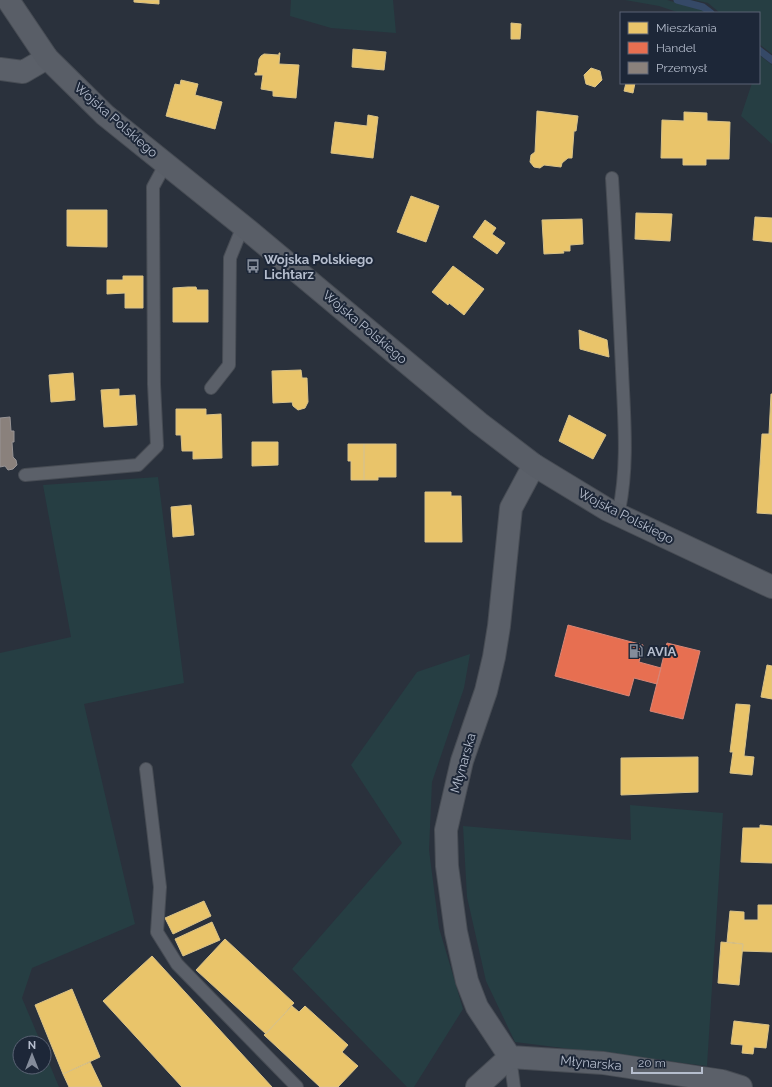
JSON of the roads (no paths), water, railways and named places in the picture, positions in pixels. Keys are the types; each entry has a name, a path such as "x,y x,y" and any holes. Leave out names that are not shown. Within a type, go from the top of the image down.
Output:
{"street":[{"name":"Wojska Polskiego","path":"8,0 47,58 105,115 243,226 473,418 534,465 618,515 772,587"},
{"path":"0,69 23,72 47,58"},
{"name":"Młynarska","path":"534,465 511,508 499,626 494,657 486,691 462,760 446,830 447,866 456,932 467,981 478,1006 510,1057 604,1063 722,1081 741,1087"},
{"path":"477,1087 510,1057"}],"lane":[{"path":"25,475 138,465 157,446 154,384 153,187 166,163"},
{"path":"612,178 625,443 621,499 618,515"},
{"path":"211,388 229,365 230,258 243,226"},
{"path":"146,769 160,887 157,932 177,964 297,1087"},
{"name":"Młynarska","path":"510,1057 514,1087"}],"waterway":[{"path":"677,0 703,7 710,12"},
{"path":"760,51 772,60"}],"place":[{"name":"Wojska Polskiego Lichtarz","path":"253,266"},
{"name":"AVIA","path":"636,651"}]}
